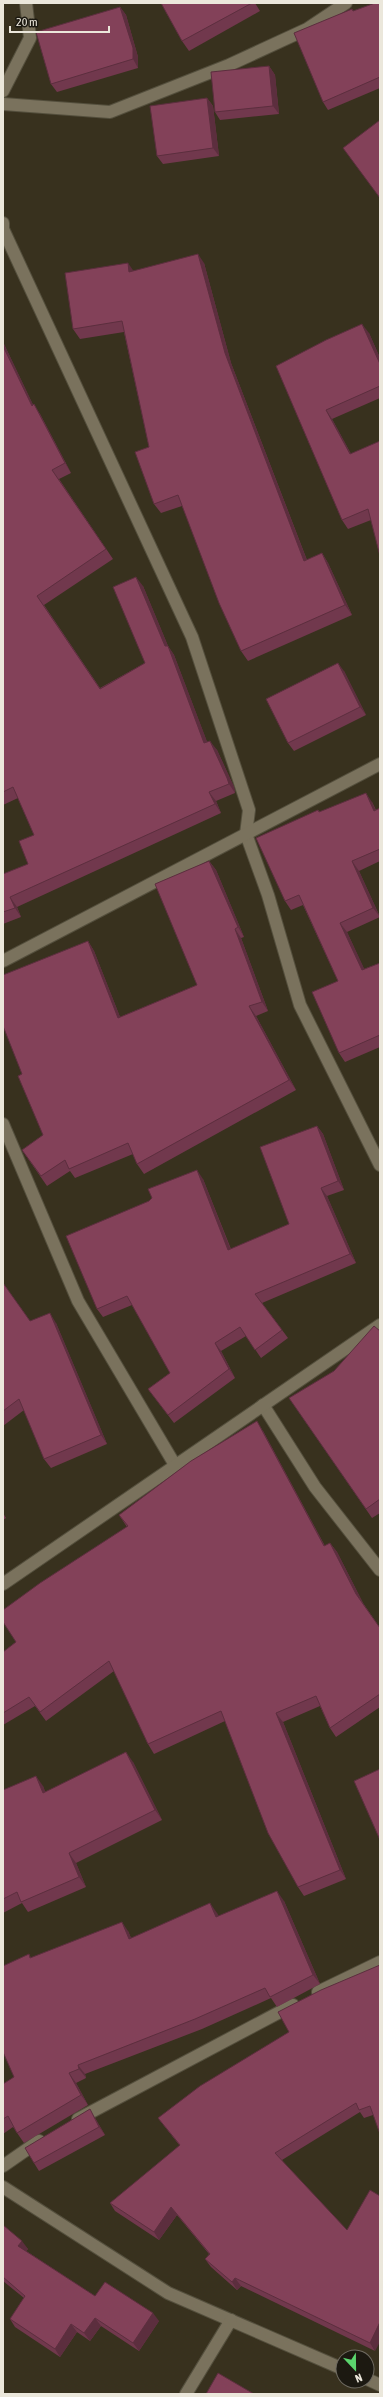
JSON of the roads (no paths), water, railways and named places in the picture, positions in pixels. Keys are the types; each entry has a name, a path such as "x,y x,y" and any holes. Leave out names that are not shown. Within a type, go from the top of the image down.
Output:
{"street":[{"path":"3,91 30,38 26,3"},
{"path":"3,104 110,112 229,65 307,28 346,3"},
{"path":"3,222 3,229 192,637 249,810 246,834 268,895 300,1005 380,1165"},
{"path":"3,961 380,764"},
{"path":"3,1124 78,1300 175,1465"},
{"path":"3,1584 380,1325"},
{"path":"263,1405 315,1487 380,1570"},
{"path":"68,2124 306,1999 380,1962"},
{"path":"3,2166 49,2135"},
{"path":"3,2187 168,2293 335,2366"},
{"path":"186,2394 231,2320"}]}
